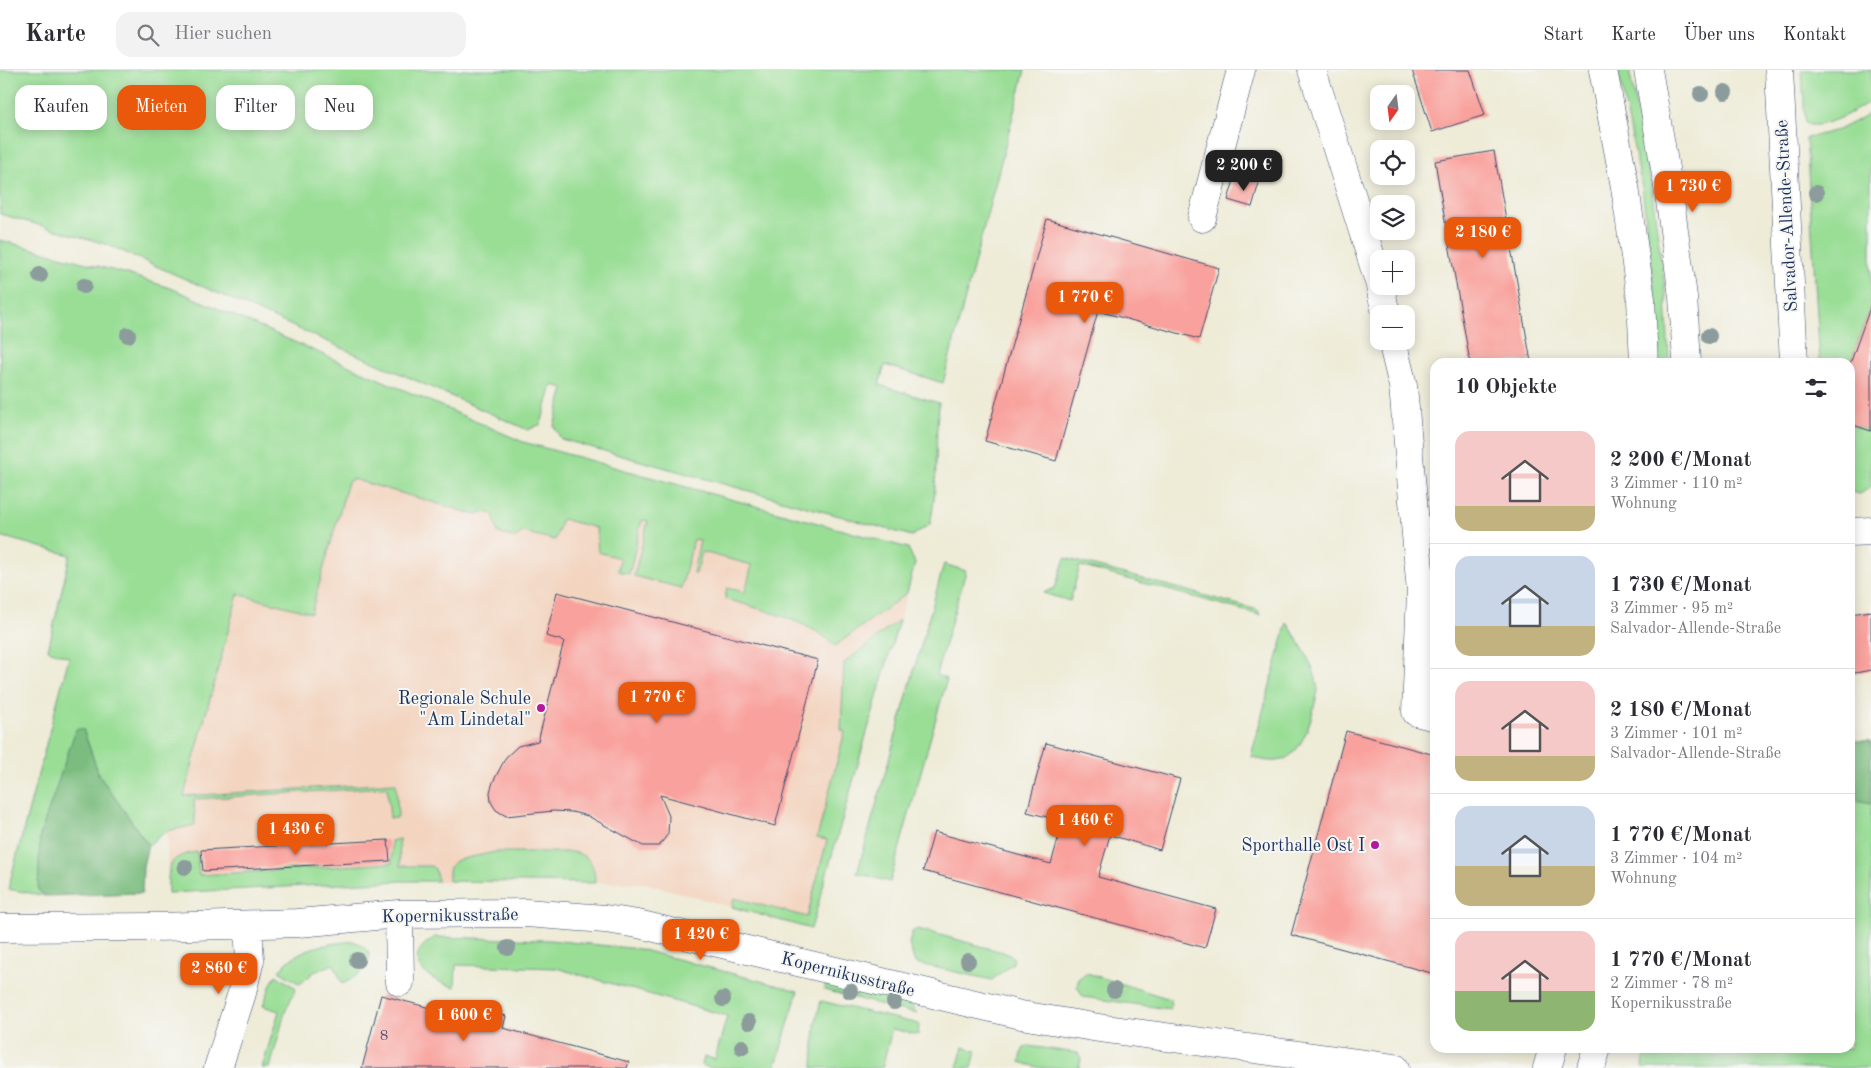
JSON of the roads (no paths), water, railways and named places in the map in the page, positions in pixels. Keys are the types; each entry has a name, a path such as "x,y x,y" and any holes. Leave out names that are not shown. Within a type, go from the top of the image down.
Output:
{"street":[{"path":"1202,218 1241,70"},
{"path":"1312,70 1370,254"},
{"path":"1603,70 1625,187 1639,290 1644,358"},
{"path":"1648,70 1668,186 1684,297 1687,358"},
{"name":"Salvador-Allende-Straße","path":"1779,70 1794,358"},
{"path":"1394,350 1403,386 1421,592 1416,712 1430,716"},
{"path":"1855,532 1871,531"},
{"name":"Kopernikusstraße","path":"0,928 248,925 298,923 399,914 526,913 605,919 876,969 1021,1015 1148,1035 1395,1068"},
{"path":"399,914 400,982"},
{"path":"218,1068 242,993 250,960 248,925"},
{"path":"1547,1068 1552,1053"},
{"path":"1591,1068 1596,1053"}],"place":[{"name":"Regionale Schule \"Am Lindetal\"","path":"541,708"},
{"name":"Sporthalle Ost I","path":"1375,845"}]}
